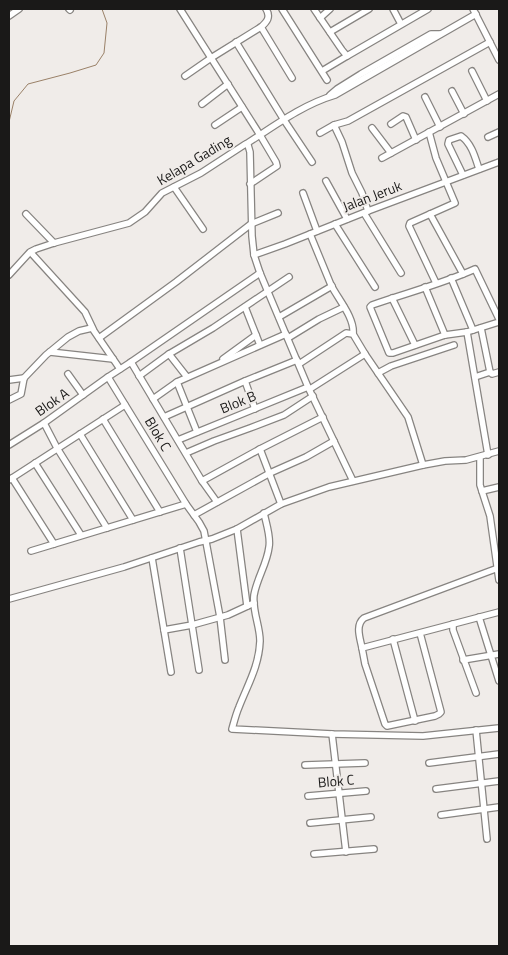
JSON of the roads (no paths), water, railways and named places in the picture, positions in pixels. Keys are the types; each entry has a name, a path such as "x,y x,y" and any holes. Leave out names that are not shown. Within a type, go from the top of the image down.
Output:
{"street":[{"path":"9,16 19,9"},
{"path":"180,9 276,162 277,166 250,184"},
{"path":"282,9 327,80"},
{"path":"314,9 347,56"},
{"path":"320,18 330,9"},
{"path":"330,32 369,9"},
{"path":"393,9 401,24"},
{"path":"322,71 428,9"},
{"path":"185,76 261,27 267,21 268,10"},
{"path":"246,144 304,107 335,95 389,61 434,38 475,11 490,42 498,52 499,60"},
{"path":"261,27 292,78"},
{"path":"236,42 312,162"},
{"path":"320,133 334,125 348,121 490,42"},
{"path":"472,71 487,101"},
{"path":"202,104 228,84"},
{"path":"452,91 464,114"},
{"path":"382,158 499,94"},
{"path":"425,97 440,127"},
{"path":"215,125 242,107"},
{"path":"391,124 403,116 406,117 416,140"},
{"path":"334,125 352,173 362,193 366,212 401,273"},
{"path":"372,128 391,153"},
{"path":"429,132 434,152 454,203 410,223 409,226 436,283"},
{"path":"488,137 499,132"},
{"path":"463,175 448,144 449,140 454,138 461,136 467,140 479,169"},
{"name":"Kelapa Gading","path":"9,275 30,252 36,249 54,242 129,224 145,212 162,194 202,173 246,144 250,152 251,224 254,255 309,388 353,481"},
{"name":"Jalan Jeruk","path":"254,255 499,162"},
{"path":"326,181 347,219"},
{"path":"174,187 203,229"},
{"path":"304,193 317,231"},
{"path":"26,214 54,242"},
{"path":"99,338 251,224 278,214"},
{"path":"430,214 463,274"},
{"path":"335,224 374,286"},
{"path":"310,234 332,286 353,326 353,334 408,417 423,465"},
{"path":"32,255 85,312 92,328 120,369"},
{"path":"475,269 499,320 481,328 445,335 389,353 370,307 451,278 475,269"},
{"name":"Blok A","path":"9,445 44,423 260,273"},
{"path":"139,376 169,354 213,328 289,277"},
{"path":"451,278 470,331 475,376 488,455"},
{"path":"279,317 332,286"},
{"path":"424,287 445,335"},
{"path":"392,298 415,345"},
{"path":"245,306 260,344"},
{"path":"153,399 187,377 260,344 287,336 344,307"},
{"path":"9,400 21,394 24,378 50,352 68,337 92,328"},
{"path":"481,328 490,372"},
{"path":"164,417 245,381 298,362 346,333 353,334"},
{"path":"212,366 256,335"},
{"path":"378,373 399,363 454,345"},
{"path":"50,352 113,359"},
{"path":"169,354 187,377"},
{"name":"Blok B","path":"178,440 309,388 365,354"},
{"path":"131,362 202,481 217,502"},
{"path":"475,376 499,372"},
{"path":"68,374 83,395"},
{"name":"Blok C","path":"108,377 186,504"},
{"path":"9,380 24,378"},
{"path":"245,381 255,409"},
{"path":"177,382 197,432"},
{"path":"186,453 284,415 313,396"},
{"path":"54,544 10,479 125,404"},
{"path":"202,481 260,448 323,417"},
{"path":"103,419 160,512"},
{"path":"44,423 107,528"},
{"path":"80,434 133,520"},
{"path":"194,515 270,473 306,457 334,441"},
{"path":"260,448 281,504"},
{"path":"9,599 212,539 237,529 281,504 329,487 423,465 480,457 499,451"},
{"path":"480,457 480,484 497,545 499,580"},
{"path":"35,463 81,535"},
{"path":"482,491 499,487"},
{"path":"31,551 186,504 204,531 220,617 225,660"},
{"path":"164,630 228,616 250,605 264,566 270,542 264,513"},
{"path":"490,516 499,515"},
{"path":"237,529 250,605 259,630 260,642 253,677 232,729 423,736 499,728"},
{"path":"180,548 199,670"},
{"path":"152,558 171,672"},
{"path":"420,633 442,712 415,721 389,726 385,724 365,664 359,632 361,620 498,568"},
{"path":"362,648 499,612"},
{"path":"479,617 499,681"},
{"path":"452,624 476,694"},
{"path":"393,639 415,721"},
{"path":"463,660 499,654"},
{"path":"476,730 487,839"},
{"path":"332,734 346,852"},
{"path":"428,763 499,754"},
{"path":"305,765 365,763"},
{"path":"436,789 499,781"},
{"name":"Blok C","path":"308,796 366,791"},
{"path":"440,815 499,807"},
{"path":"310,823 371,817"},
{"path":"314,854 374,849"}],"waterway":[{"path":"9,122 14,101 28,84 96,65 104,53 107,23 102,9"}]}
